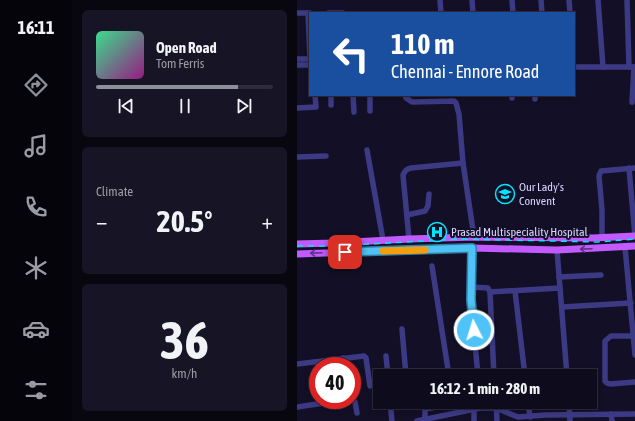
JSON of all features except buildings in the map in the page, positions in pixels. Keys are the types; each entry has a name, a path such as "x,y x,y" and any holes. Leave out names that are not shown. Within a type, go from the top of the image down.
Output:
{"main road":[{"path":"297,244 474,237 604,238 635,236"},
{"path":"604,238 607,248"},
{"path":"297,254 472,248 557,250 625,248 635,246"}],"street":[{"path":"440,0 441,12"},
{"path":"472,0 473,12"},
{"path":"512,0 513,12"},
{"path":"541,0 542,12"},
{"path":"569,0 570,12"},
{"path":"598,0 603,67"},
{"path":"627,0 633,67 633,102"},
{"path":"297,13 309,13"},
{"path":"297,59 309,59"},
{"path":"297,65 309,65"},
{"path":"575,67 633,67"},
{"path":"297,108 315,107 315,96"},
{"path":"331,96 331,105"},
{"path":"353,96 354,112"},
{"path":"370,96 370,111"},
{"path":"405,96 412,102 456,103 459,114 463,164 474,237"},
{"path":"367,150 383,240"},
{"path":"297,157 325,156"},
{"path":"409,239 403,175 407,169 463,164"},
{"path":"604,238 599,176 601,170 632,168 635,236"},
{"path":"407,215 425,212 428,206 429,194"},
{"path":"472,248 471,300 477,369"},
{"path":"625,248 635,356"},
{"path":"557,250 566,369"},
{"path":"432,266 448,369"},
{"path":"559,276 601,275"},
{"path":"471,287 488,288 490,292 495,369"},
{"path":"490,292 560,288"},
{"path":"515,291 524,369"},
{"path":"562,307 631,303"},
{"path":"402,329 405,369"},
{"path":"634,336 611,336 605,341 605,380 610,384 635,382"},
{"path":"354,357 366,356 370,386"},
{"path":"387,356 388,369"},
{"path":"297,364 309,362"},
{"path":"297,407 309,405"},
{"path":"356,409 357,413"},
{"path":"391,409 392,421"},
{"path":"425,409 425,419"},
{"path":"417,421 465,409"},
{"path":"475,421 477,409"},
{"path":"496,409 497,421"},
{"path":"503,409 518,417 545,415 570,418 611,414 635,414"},
{"path":"529,409 530,417"},
{"path":"611,414 612,421"}],"railway":[{"path":"297,246 335,246 458,239 598,242 635,239"}],"slow traffic":[{"path":"383,251 425,250"}],"place":[{"name":"Our Lady's Convent","path":"505,194"},
{"name":"Prasad Multispeciality Hospital","path":"437,232"}],"route":[{"path":"345,252 472,248 471,300 474,330"}]}
